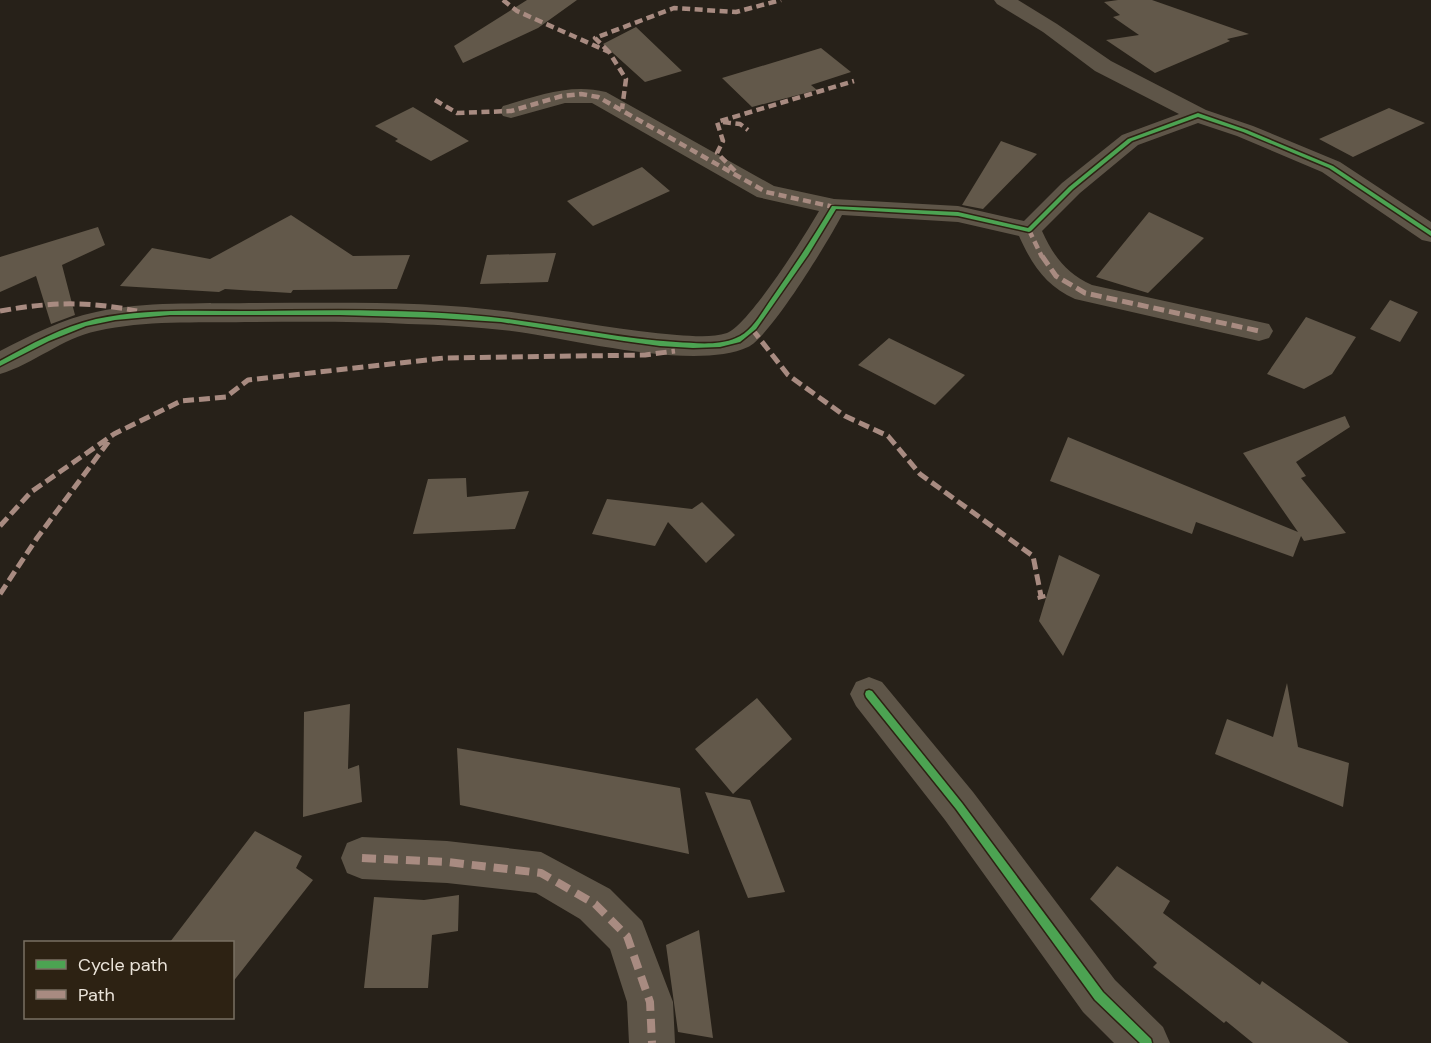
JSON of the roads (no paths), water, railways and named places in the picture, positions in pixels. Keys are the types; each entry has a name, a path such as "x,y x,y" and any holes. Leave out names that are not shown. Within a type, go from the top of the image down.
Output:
{"street":[{"path":"1004,0 1050,28 1103,66 1198,115 1245,131 1331,166 1431,234"},
{"path":"511,111 562,96 581,94 598,97 766,192 834,207 958,214 1029,230"},
{"path":"1029,230 1071,188 1130,140 1198,115"},
{"path":"0,364 49,339 95,321 155,314 323,312 420,315 501,320 687,347 723,345 738,341 752,329 817,242 834,207"},
{"path":"1029,230 1045,263 1054,275 1086,294 1258,331"},
{"path":"869,694 959,806 1099,996 1147,1043"},
{"path":"362,858 447,862 541,873 595,904 627,936 650,1002 652,1043"}]}
